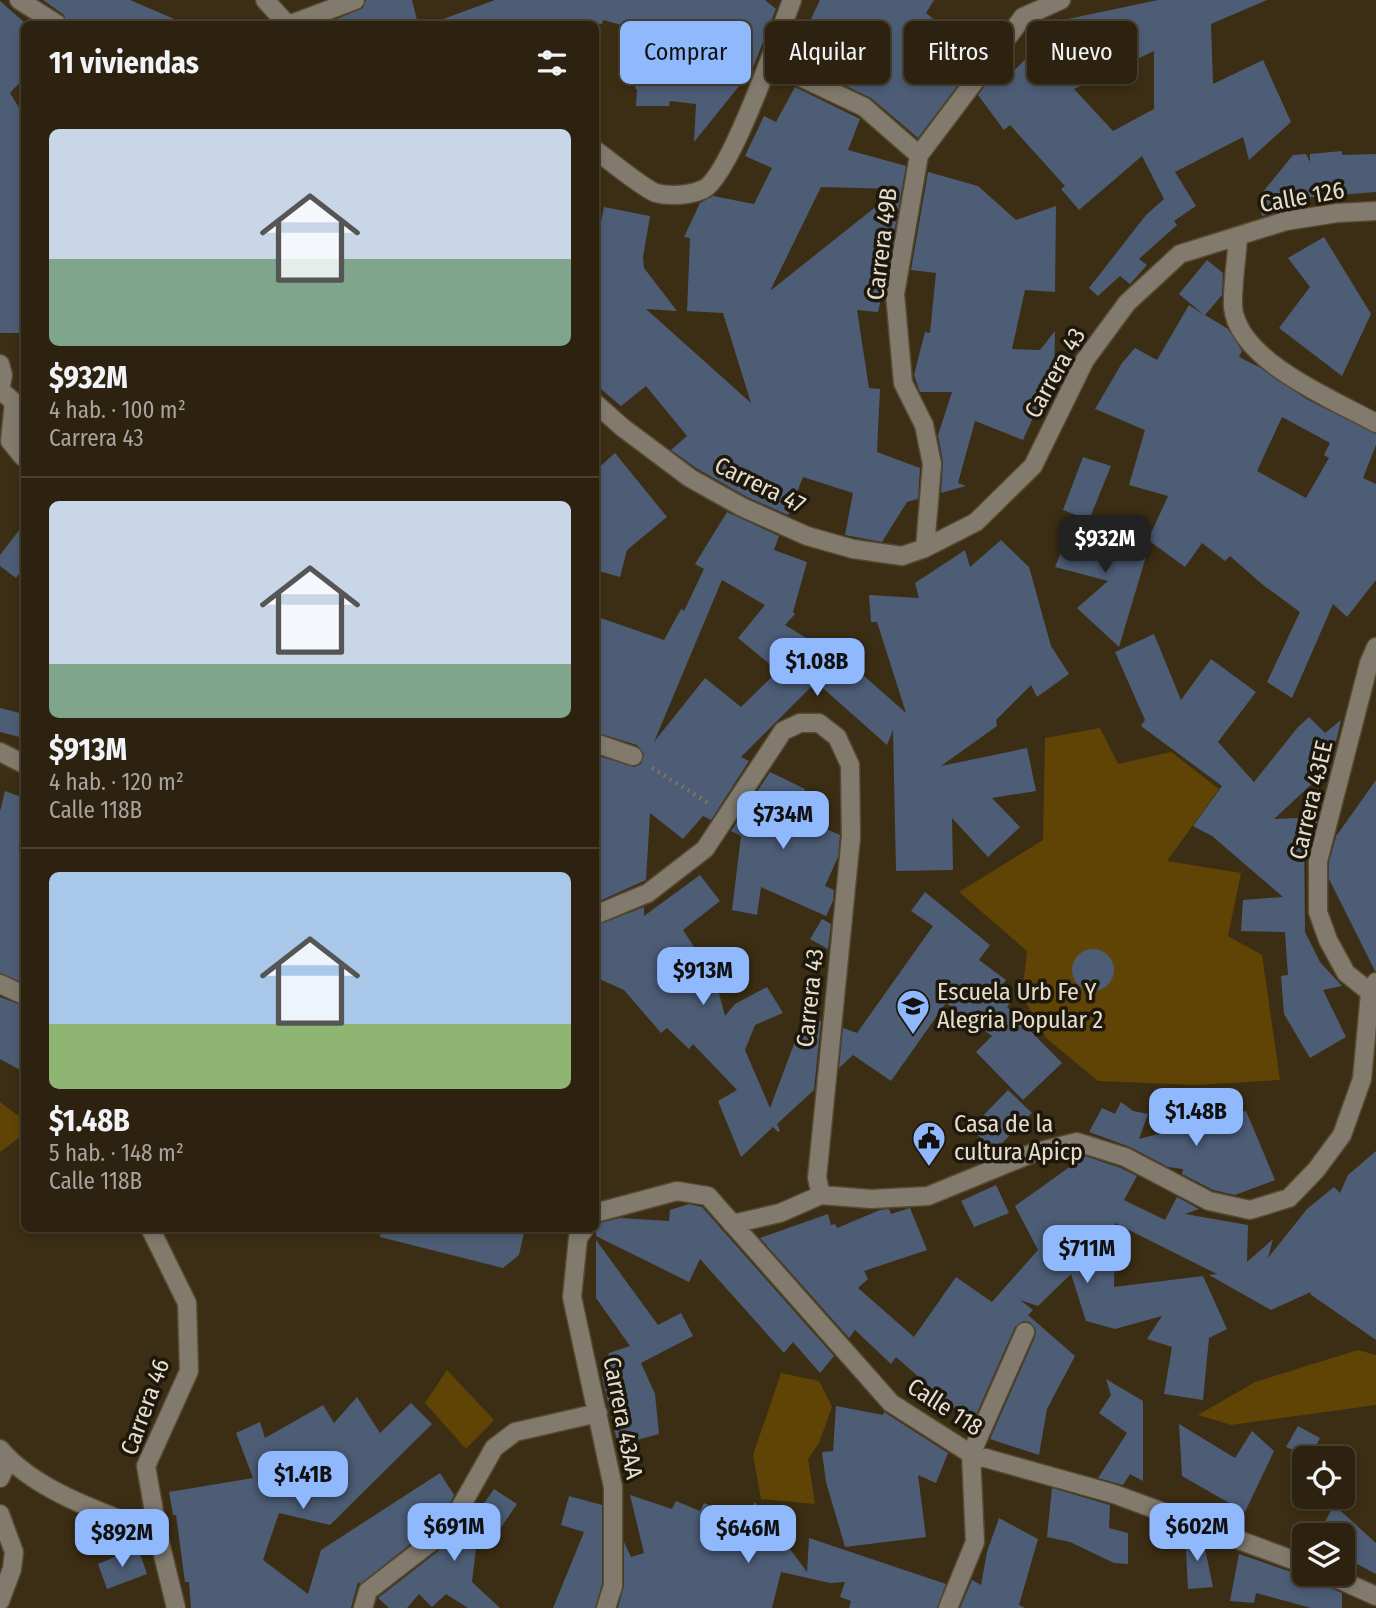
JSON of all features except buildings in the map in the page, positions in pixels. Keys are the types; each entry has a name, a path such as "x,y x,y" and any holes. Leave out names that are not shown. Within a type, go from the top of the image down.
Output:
{"street":[{"path":"19,0 52,21"},
{"path":"265,0 286,21"},
{"path":"297,21 355,0"},
{"path":"784,21 792,0"},
{"name":"Carrera 49B","path":"925,548 932,464 924,425 903,383 895,293 919,155 1023,17 1061,0"},
{"path":"599,152 655,192 679,195 704,189 728,160 765,72"},
{"path":"815,84 864,107 919,155"},
{"name":"Calle 126","path":"1238,236 1286,220 1376,211"},
{"path":"1238,236 1233,308 1239,326 1253,349 1279,369 1376,424"},
{"name":"Carrera 43","path":"925,548 976,522 1032,466 1086,360 1126,303 1180,254 1238,236"},
{"path":"0,364 3,374 0,390 14,402 19,419 10,441 21,455"},
{"name":"Carrera 47","path":"599,407 622,428 690,478 742,507 807,536 853,549 902,556 925,548"},
{"name":"Carrera 43EE","path":"1374,991 1346,973 1328,940 1318,912 1318,861 1369,663 1376,647"},
{"name":"Carrera 43","path":"728,815 783,731 800,723 819,723 837,737 850,765 851,837 818,1166 817,1178 821,1195"},
{"path":"599,744 633,756"},
{"path":"0,752 21,762"},
{"path":"599,913 648,893 705,849 728,815"},
{"path":"0,984 21,994"},
{"path":"732,1224 780,1213 821,1195 871,1199 928,1196 1033,1153 1077,1142 1125,1157 1209,1201 1250,1210 1289,1198 1316,1170 1342,1135 1362,1079 1374,991"},
{"name":"Calle 118","path":"599,1212 677,1191 708,1196 891,1403 971,1454 1114,1494 1292,1560"},
{"name":"Carrera 46","path":"152,1232 187,1303 189,1371 146,1466 158,1534 176,1608"},
{"name":"Carrera 43AA","path":"582,1233 572,1297 613,1487 613,1586 606,1608"},
{"path":"948,1608 975,1542 971,1454 1025,1332"},
{"path":"363,1608 368,1591 430,1543 460,1508 494,1448 515,1432 598,1413"},
{"path":"0,1478 4,1455 30,1476 68,1496 158,1534"},
{"path":"0,1514 14,1552 12,1569 0,1601"},
{"path":"1351,1586 1371,1596"}],"path":[{"path":"633,756 728,815"}],"shaded area":[{"path":"1100,728 1118,764 1171,752 1219,789 1167,861 1241,873 1228,936 1262,955 1280,1080 1197,1085 1098,1081 1046,1038 1022,995 1027,951 959,892 1043,840 1045,738"},
{"path":"0,1102 21,1118 21,1136 0,1152"},
{"path":"1358,1350 1376,1355 1376,1405 1231,1425 1198,1415 1255,1382"},
{"path":"447,1370 494,1420 466,1449 425,1403"},
{"path":"781,1373 819,1381 832,1407 819,1443 808,1459 815,1504 761,1499 753,1455"}],"place":[{"name":"Escuela Urb Fe Y Alegria Popular 2","path":"913,1036"},
{"name":"Casa de la cultura Apicp","path":"929,1168"}]}
